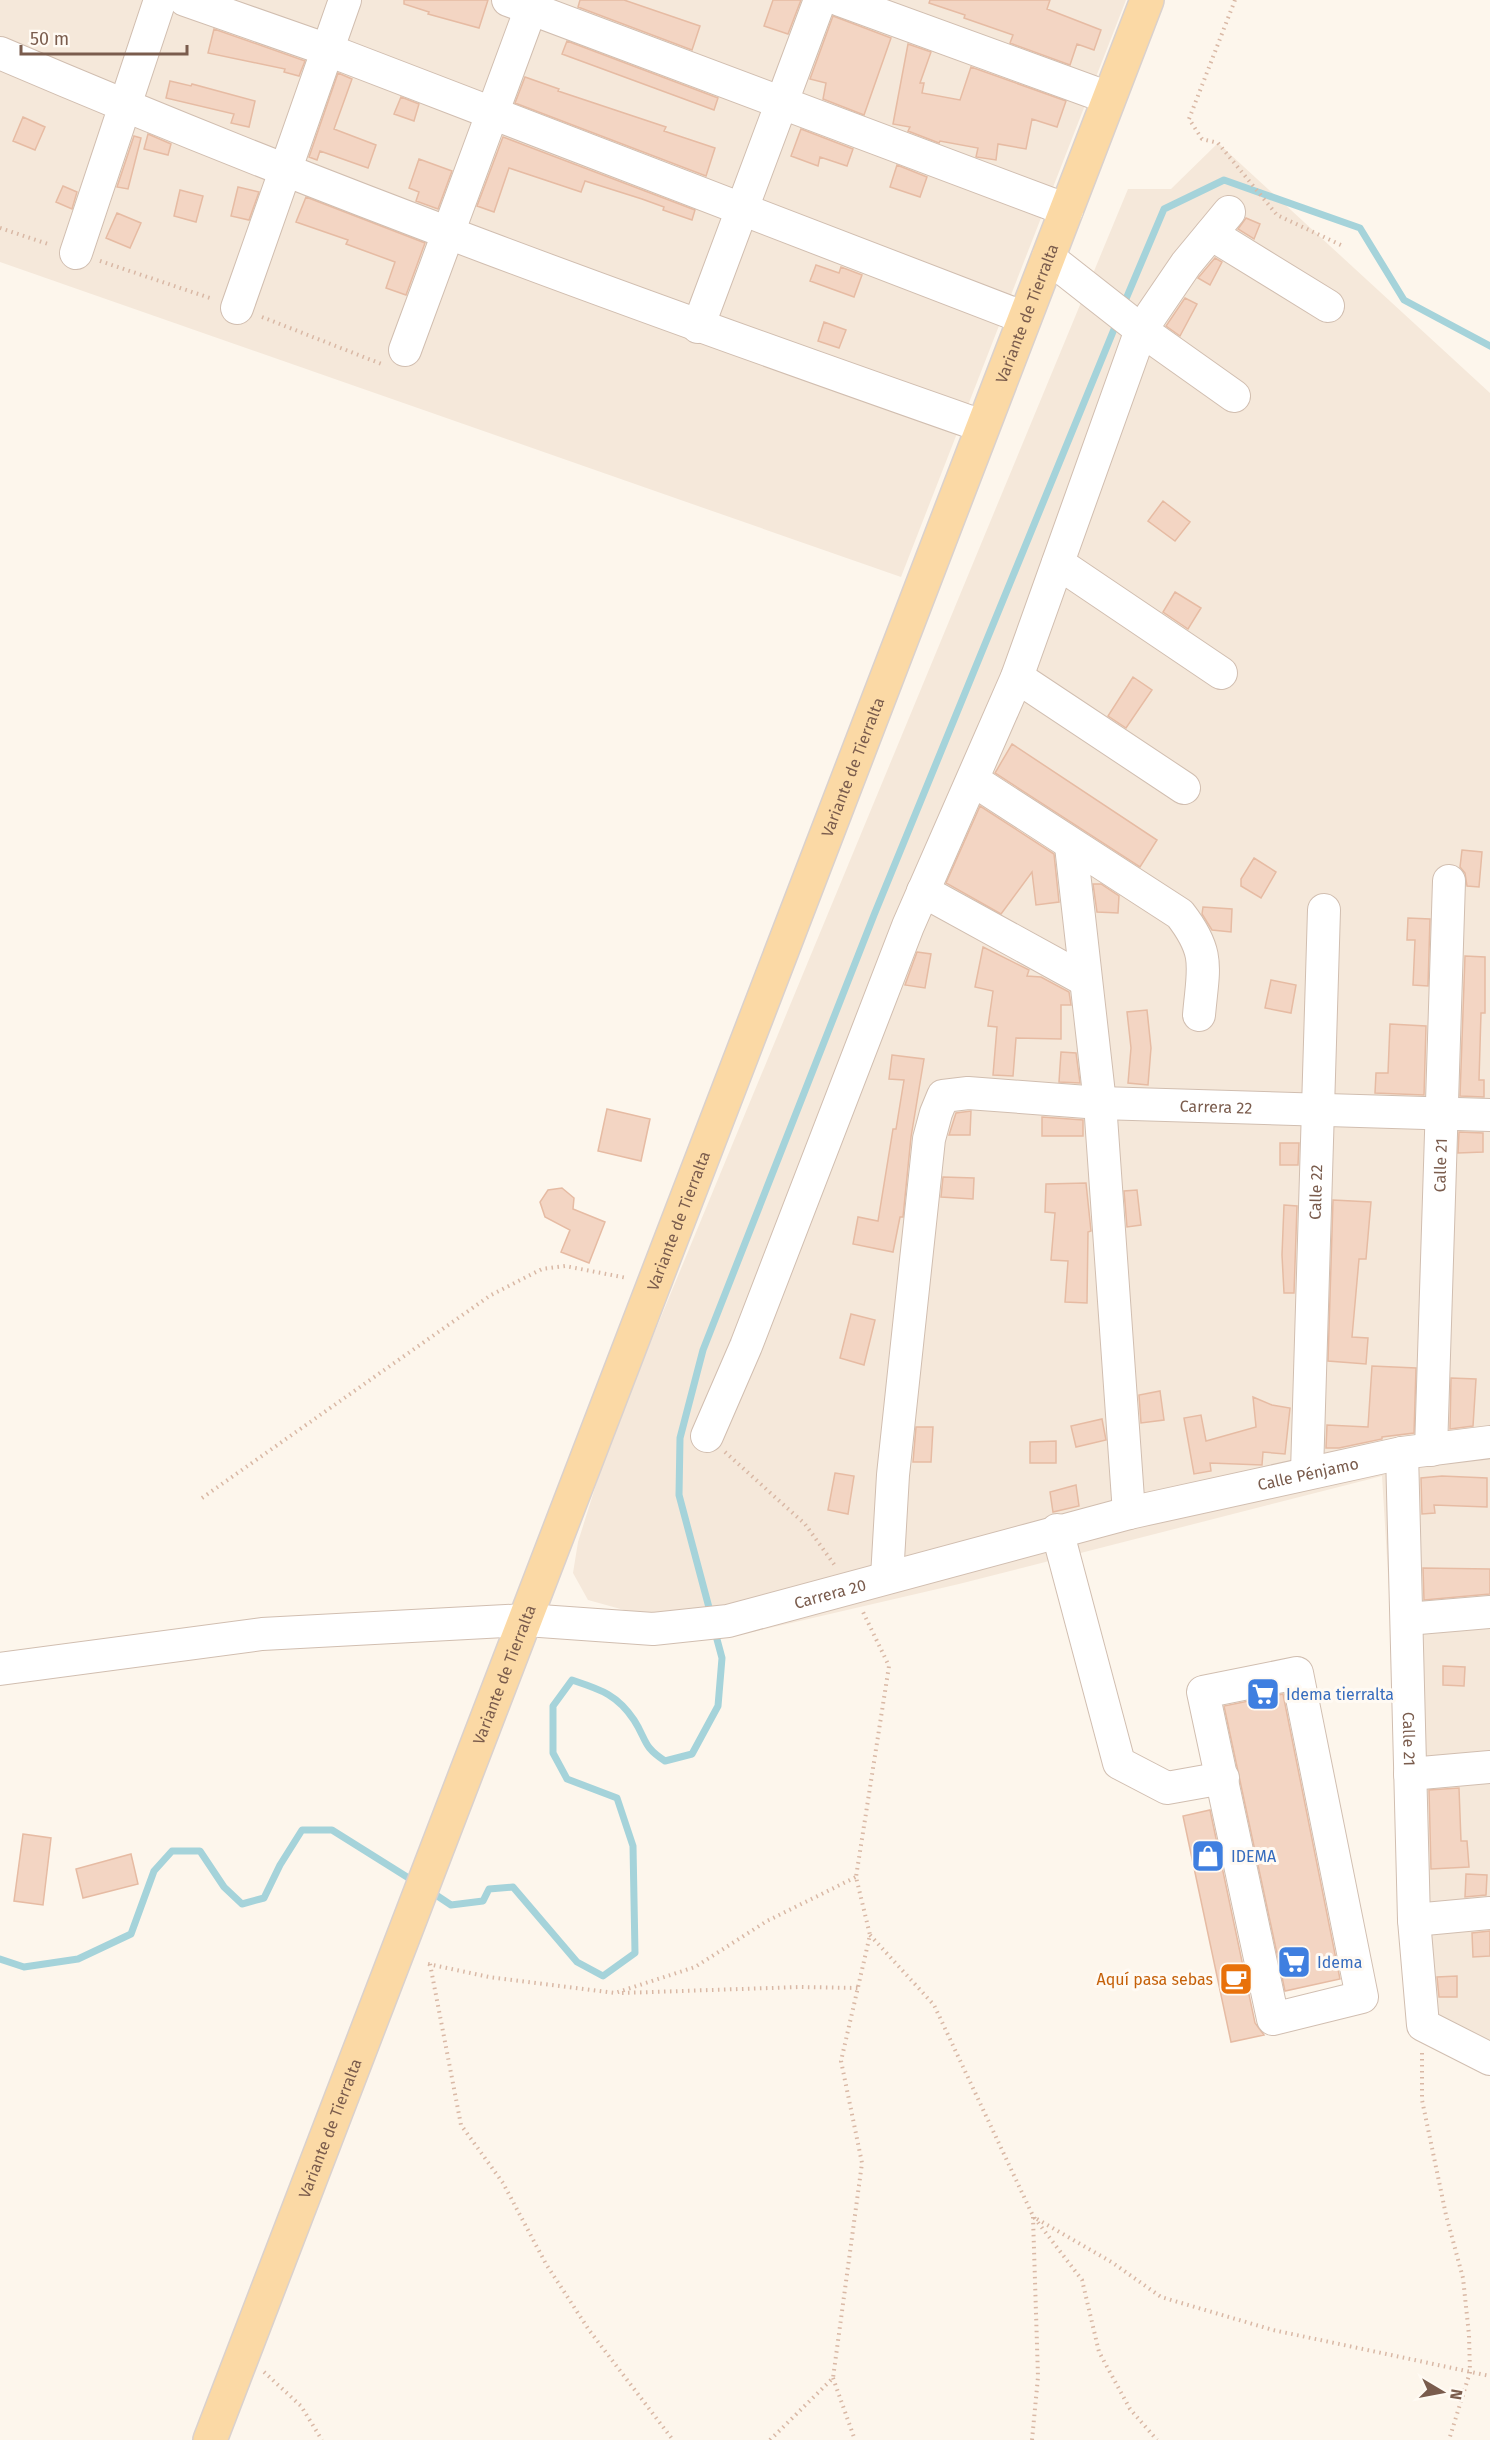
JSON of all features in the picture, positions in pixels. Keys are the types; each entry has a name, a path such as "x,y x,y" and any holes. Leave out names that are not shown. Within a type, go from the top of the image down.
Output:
{"main road":[{"name":"Variante de Tierralta","path":"210,2440 1147,0"}],"street":[{"path":"76,253 160,0"},
{"path":"185,0 328,50 1025,318"},
{"path":"237,308 345,0"},
{"path":"698,327 820,0"},
{"path":"840,0 1109,98"},
{"path":"405,350 492,113 525,3 1067,210"},
{"path":"0,53 286,172 448,234 698,327 982,426"},
{"path":"706,1436 746,1346 904,937 1017,677 1140,330 1186,264 1220,223 1328,306"},
{"path":"1048,257 1140,330 1234,396"},
{"path":"1058,563 1221,673"},
{"path":"1017,677 1184,788"},
{"path":"973,780 1071,846 1180,914 1195,934 1204,955 1199,1015"},
{"path":"1071,846 1100,1103 1129,1512"},
{"name":"Calle 21","path":"1423,2025 1414,1920 1407,1619 1416,1451 1441,1113 1449,881"},
{"path":"923,891 1085,980"},
{"name":"Calle 22","path":"1307,1472 1324,910"},
{"name":"Carrera 22","path":"887,1577 892,1475 930,1139 936,1113 944,1096 968,1093 1100,1103 1490,1114"},
{"name":"Calle Pénjamo","path":"1129,1512 1307,1472 1416,1451 1490,1442"},
{"name":"Carrera 20","path":"0,1669 262,1635 526,1620 653,1629 728,1621 1129,1512"},
{"path":"1057,1530 1119,1763 1167,1788 1222,1778"},
{"path":"1407,1619 1490,1612"},
{"path":"1297,1673 1362,1997 1273,2019 1222,1778 1203,1692 1297,1673"},
{"path":"1410,1774 1490,1767"},
{"path":"1414,1920 1490,1913"},
{"path":"1423,2025 1490,2059"}],"path":[{"path":"1234,0 1188,119 1202,139 1218,143 1277,215 1343,246"},
{"path":"0,228 237,308 389,367 399,364 405,350"},
{"path":"202,1498 491,1295 542,1269 565,1266 603,1272 652,1286"},
{"path":"706,1436 805,1524 851,1587 889,1666 872,1789 856,1877 870,1935 841,2061 862,2163 833,2378 855,2440"},
{"path":"615,1993 695,1966 767,1921 856,1877"},
{"path":"870,1935 934,2005 1033,2216 1082,2280 1100,2352 1130,2409 1157,2440"},
{"path":"396,1957 489,1977 615,1993 800,1987 858,1988"},
{"path":"430,1964 461,2125 503,2183 546,2264 589,2330 673,2440"},
{"path":"1423,2025 1422,2100 1446,2215 1463,2278 1470,2372 1449,2440"},
{"path":"1033,2216 1113,2263 1161,2297 1273,2330 1490,2376"},
{"path":"1032,2440 1038,2377 1033,2216"},
{"path":"243,2353 301,2406 322,2440"},
{"path":"770,2440 833,2378"}],"shaded area":[{"path":"0,0 1126,0 901,577 0,262"},
{"path":"1218,143 1490,393 1490,2075 1416,2033 1382,1476 959,1584 726,1638 588,1600 573,1573 578,1542 610,1440 1128,189 1171,189"}],"building":[{"path":"404,0 488,0 479,28 428,14 429,12 404,4"},
{"path":"580,0 624,0 700,26 692,50 578,7"},
{"path":"773,0 801,0 788,34 764,26"},
{"path":"930,0 1050,0 1047,9 1101,30 1094,50 1077,44 1070,65 1010,43 1013,35 964,18 965,15 929,3"},
{"path":"833,16 891,38 864,115 823,99 826,83 810,79"},
{"path":"214,29 305,61 299,76 284,72 285,69 208,53"},
{"path":"567,41 718,98 714,110 562,54"},
{"path":"908,44 931,52 920,83 924,83 922,93 960,100 971,67 1066,101 1057,127 1032,119 1026,149 998,144 996,160 976,157 978,148 940,141 939,143 908,131 910,127 893,124"},
{"path":"338,73 352,79 334,129 376,145 368,168 320,151 317,160 309,157"},
{"path":"525,77 559,89 558,91 666,127 664,131 715,148 706,176 515,103"},
{"path":"170,81 191,86 192,84 255,101 249,127 231,123 234,114 166,98"},
{"path":"401,97 419,104 414,121 394,114"},
{"path":"23,117 45,127 35,150 13,141"},
{"path":"801,129 853,149 847,166 820,157 818,166 791,156"},
{"path":"148,134 171,144 168,155 144,149"},
{"path":"134,136 141,138 128,189 117,187"},
{"path":"503,137 695,210 692,220 663,210 664,207 585,181 581,192 509,168 494,212 477,206"},
{"path":"419,159 452,171 438,209 416,201 419,192 409,188"},
{"path":"897,165 927,177 920,197 890,187"},
{"path":"63,186 77,192 72,209 56,202"},
{"path":"238,187 259,192 249,220 231,216"},
{"path":"180,190 203,196 196,222 174,216"},
{"path":"306,197 425,243 406,295 386,288 395,262 346,244 348,240 296,222"},
{"path":"117,213 141,223 130,248 106,238"},
{"path":"1246,218 1260,224 1254,239 1238,229"},
{"path":"1215,258 1222,262 1210,285 1198,278"},
{"path":"816,265 839,273 841,267 862,275 854,297 810,281"},
{"path":"1185,298 1197,304 1180,336 1166,326"},
{"path":"824,322 846,330 839,348 818,341"},
{"path":"1163,501 1190,522 1175,541 1148,521"},
{"path":"1175,592 1201,608 1188,629 1163,612"},
{"path":"1133,677 1152,690 1126,728 1108,716"},
{"path":"1012,744 1157,840 1140,867 995,773"},
{"path":"980,806 1054,854 1059,902 1036,905 1032,872 1001,914 946,883"},
{"path":"1462,850 1482,852 1479,887 1467,886 1465,873 1460,867"},
{"path":"1254,858 1276,872 1261,898 1241,886 1241,879"},
{"path":"1093,884 1101,884 1119,896 1118,913 1097,912"},
{"path":"1203,907 1232,909 1231,932 1212,930 1202,914"},
{"path":"1408,918 1430,919 1428,986 1413,985 1415,940 1407,940"},
{"path":"983,947 1029,970 1027,976 1041,977 1069,992 1071,1005 1061,1005 1061,1039 1016,1038 1013,1076 993,1075 997,1027 988,1026 993,991 975,987"},
{"path":"917,952 931,954 925,988 905,985"},
{"path":"1465,956 1485,957 1485,1013 1481,1013 1479,1080 1484,1080 1484,1097 1460,1096"},
{"path":"1271,980 1296,985 1291,1013 1265,1008"},
{"path":"1147,1010 1151,1048 1148,1085 1128,1083 1131,1048 1127,1012"},
{"path":"1390,1024 1426,1026 1424,1095 1375,1093 1376,1073 1388,1073"},
{"path":"1061,1052 1076,1053 1080,1083 1059,1082"},
{"path":"892,1055 924,1059 911,1137 903,1217 900,1217 893,1252 853,1244 858,1217 878,1221 893,1129 896,1129 904,1080 889,1079"},
{"path":"607,1109 650,1119 641,1161 598,1151"},
{"path":"971,1111 970,1135 949,1135 956,1113"},
{"path":"1042,1117 1083,1120 1083,1136 1042,1136"},
{"path":"1459,1132 1483,1133 1483,1152 1458,1153"},
{"path":"1280,1143 1299,1143 1298,1165 1280,1165"},
{"path":"943,1177 974,1178 973,1199 941,1197"},
{"path":"1086,1183 1091,1231 1088,1232 1087,1303 1065,1302 1068,1261 1051,1260 1055,1213 1045,1212 1046,1184"},
{"path":"562,1188 574,1198 573,1209 605,1222 589,1263 561,1252 570,1230 545,1217 540,1202 548,1190"},
{"path":"1137,1190 1141,1225 1127,1227 1124,1191"},
{"path":"1333,1200 1371,1202 1366,1259 1359,1259 1352,1337 1368,1338 1366,1364 1328,1361"},
{"path":"1284,1205 1297,1206 1294,1293 1284,1293 1282,1255"},
{"path":"851,1314 875,1320 864,1365 840,1358"},
{"path":"1372,1366 1416,1368 1414,1433 1382,1437 1382,1439 1339,1448 1326,1448 1327,1425 1368,1427"},
{"path":"1451,1378 1476,1379 1473,1426 1450,1429"},
{"path":"1160,1391 1164,1420 1141,1423 1139,1395"},
{"path":"1253,1397 1272,1405 1290,1408 1285,1454 1263,1452 1262,1465 1210,1463 1211,1471 1194,1474 1184,1418 1201,1415 1206,1441 1256,1427"},
{"path":"1102,1419 1106,1440 1076,1447 1071,1426"},
{"path":"916,1427 933,1427 931,1462 913,1462"},
{"path":"1056,1441 1056,1463 1030,1463 1030,1442"},
{"path":"835,1473 854,1476 848,1514 828,1510"},
{"path":"1442,1476 1487,1478 1487,1507 1434,1505 1435,1513 1422,1514 1421,1478"},
{"path":"1076,1485 1079,1506 1053,1512 1050,1492"},
{"path":"1423,1568 1490,1569 1490,1594 1424,1600"},
{"path":"1443,1666 1465,1667 1464,1686 1443,1685"},
{"path":"1283,1694 1340,1979 1285,1991 1224,1706"},
{"path":"1459,1788 1461,1841 1467,1841 1469,1867 1431,1869 1429,1790"},
{"path":"1210,1810 1255,2023 1264,2035 1231,2042 1183,1816"},
{"path":"23,1834 51,1838 43,1905 14,1901"},
{"path":"131,1854 138,1884 83,1898 76,1869"},
{"path":"1466,1874 1487,1875 1486,1895 1465,1897"},
{"path":"1490,1931 1490,1956 1473,1957 1472,1933"},
{"path":"1457,1976 1457,1997 1439,1997 1437,1977"}],"waterway":[{"path":"1123,306 1164,209 1224,180 1360,228 1404,300 1490,346"},
{"path":"711,1615 679,1495 680,1438 703,1350 874,915 1117,322"},
{"path":"430,1891 451,1905 483,1901 489,1889 513,1887 577,1962 603,1976 635,1953 633,1846 617,1798 567,1779 553,1753 553,1706 572,1680 582,1683 607,1694 621,1704 634,1720 649,1747 665,1761 692,1754 718,1706 722,1658 715,1632"},
{"path":"0,1959 24,1967 78,1959 131,1934 154,1871 172,1851 200,1851 224,1887 242,1904 264,1898 280,1865 302,1830 332,1830 415,1882"}],"place":[{"name":"Idema tierralta","path":"1263,1694"},
{"name":"IDEMA","path":"1208,1856"},
{"name":"Idema","path":"1294,1962"},
{"name":"Aquí pasa sebas","path":"1236,1979"}]}
